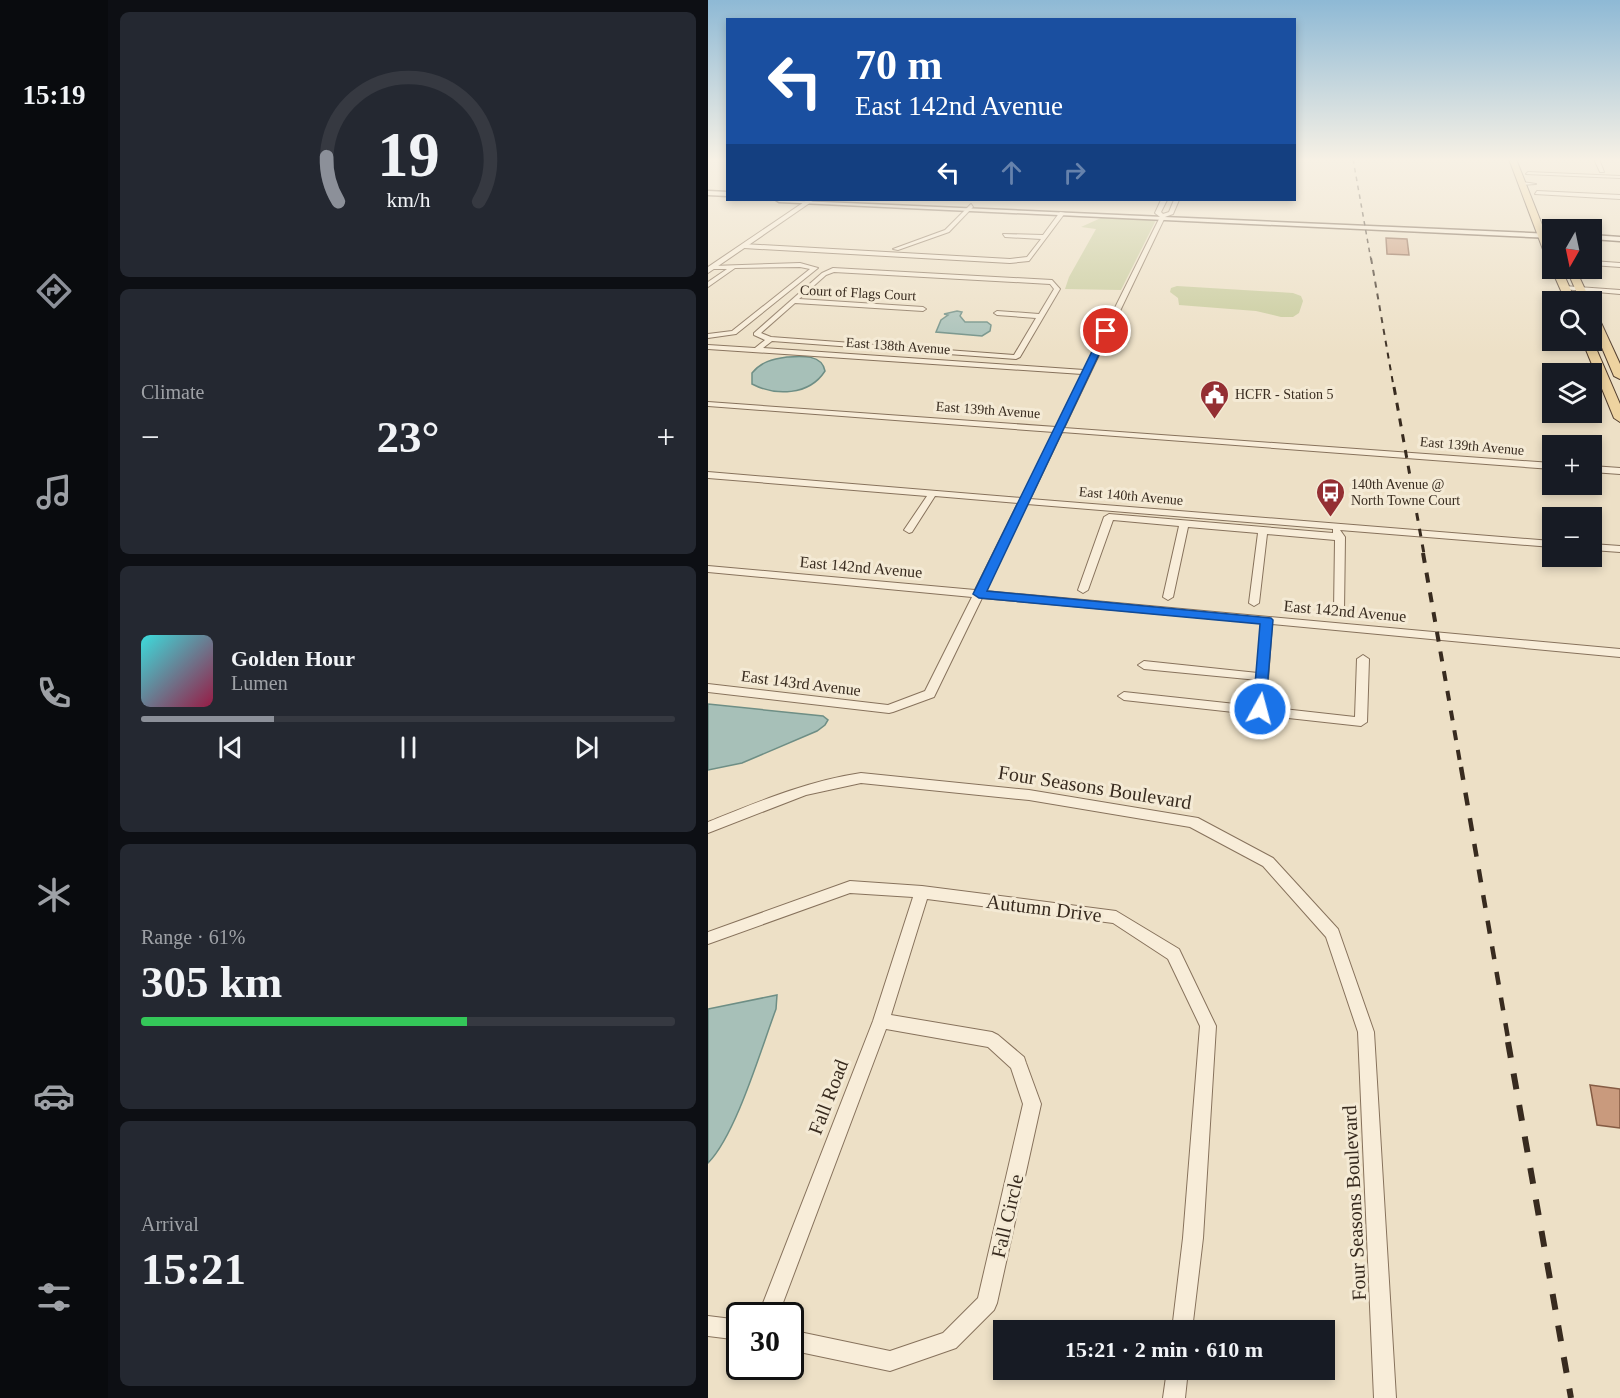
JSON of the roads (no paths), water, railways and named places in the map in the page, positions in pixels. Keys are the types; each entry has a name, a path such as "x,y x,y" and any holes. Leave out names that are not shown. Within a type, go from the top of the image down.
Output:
{"main road":[{"path":"1329,224 1542,232"},
{"path":"1602,239 1620,240"},
{"path":"1560,279 1566,291"},
{"path":"1575,279 1580,290"},
{"path":"1596,351 1619,414"},
{"path":"1600,351 1604,360 1620,378"}],"street":[{"path":"711,269 776,224"},
{"path":"896,249 947,231 954,224"},
{"path":"744,246 1010,261 1029,259 1054,224"},
{"path":"979,594 1158,224"},
{"path":"1005,235 1044,237"},
{"path":"752,241 971,252"},
{"path":"1602,264 1620,265"},
{"path":"708,336 734,333 816,268 800,265 711,269"},
{"path":"708,285 732,268"},
{"path":"833,270 1052,282 1057,289 1016,357 770,339 756,334 792,301 824,274 833,270"},
{"path":"946,284 953,276"},
{"path":"1564,288 1620,292"},
{"name":"Court of Flags Court","path":"792,301 923,309"},
{"path":"997,313 1040,316"},
{"path":"886,348 897,337"},
{"path":"757,350 770,339"},
{"name":"East 138th Avenue","path":"708,347 1086,372"},
{"path":"990,366 997,356"},
{"name":"East 139th Avenue","path":"708,404 1542,465"},
{"path":"1602,470 1620,471"},
{"name":"East 140th Avenue","path":"708,475 1542,543"},
{"path":"909,530 933,493"},
{"path":"1083,590 1109,517 1340,537"},
{"path":"1168,597 1184,524"},
{"path":"1312,534 1329,526 1340,537 1339,611"},
{"path":"1254,603 1263,530"},
{"path":"1602,548 1620,549"},
{"name":"East 142nd Avenue","path":"708,569 1620,653"},
{"name":"East 143rd Avenue","path":"708,688 890,710 930,694 979,594"},
{"path":"1260,709 1267,620"},
{"path":"1124,696 1260,709 1361,722 1363,659"},
{"path":"1144,665 1264,677"},
{"name":"Four Seasons Boulevard","path":"708,828 797,792 833,781 861,778 1029,795 1193,822 1268,862 1333,934 1366,1032 1385,1398"},
{"name":"Autumn Drive","path":"708,938 850,887 922,892 1116,917 1174,954 1208,1026 1192,1238 1183,1320"},
{"name":"Fall Road","path":"773,1302 881,1021 922,892"},
{"name":"Fall Circle","path":"804,1343 890,1361 949,1341 987,1303 1032,1104 1018,1063 992,1040 881,1021"},
{"path":"708,1326 726,1328"},
{"path":"1174,1398 1177,1380"}],"water":[{"path":"962,312 960,316 965,322 987,322 991,325 990,331 982,336 936,332 941,320 948,315 944,314"},
{"path":"787,357 810,357 820,362 825,371 810,385 791,391 771,391 752,384 752,373 759,366"},
{"path":"708,704 823,716 828,720 817,731 742,763 708,770"},
{"path":"777,995 776,1009 738,1113 718,1150 708,1163 708,1009"}],"railway":[{"path":"1365,224 1371,260"},
{"path":"1371,258 1394,389"},
{"path":"1394,387 1424,554"},
{"path":"1423,553 1461,768"},
{"path":"1461,767 1509,1044"},
{"path":"1508,1042 1571,1398"}],"place":[{"name":"HCFR - Station 5","path":"1214,420"},
{"name":"140th Avenue @ North Towne Court","path":"1330,518"}]}
